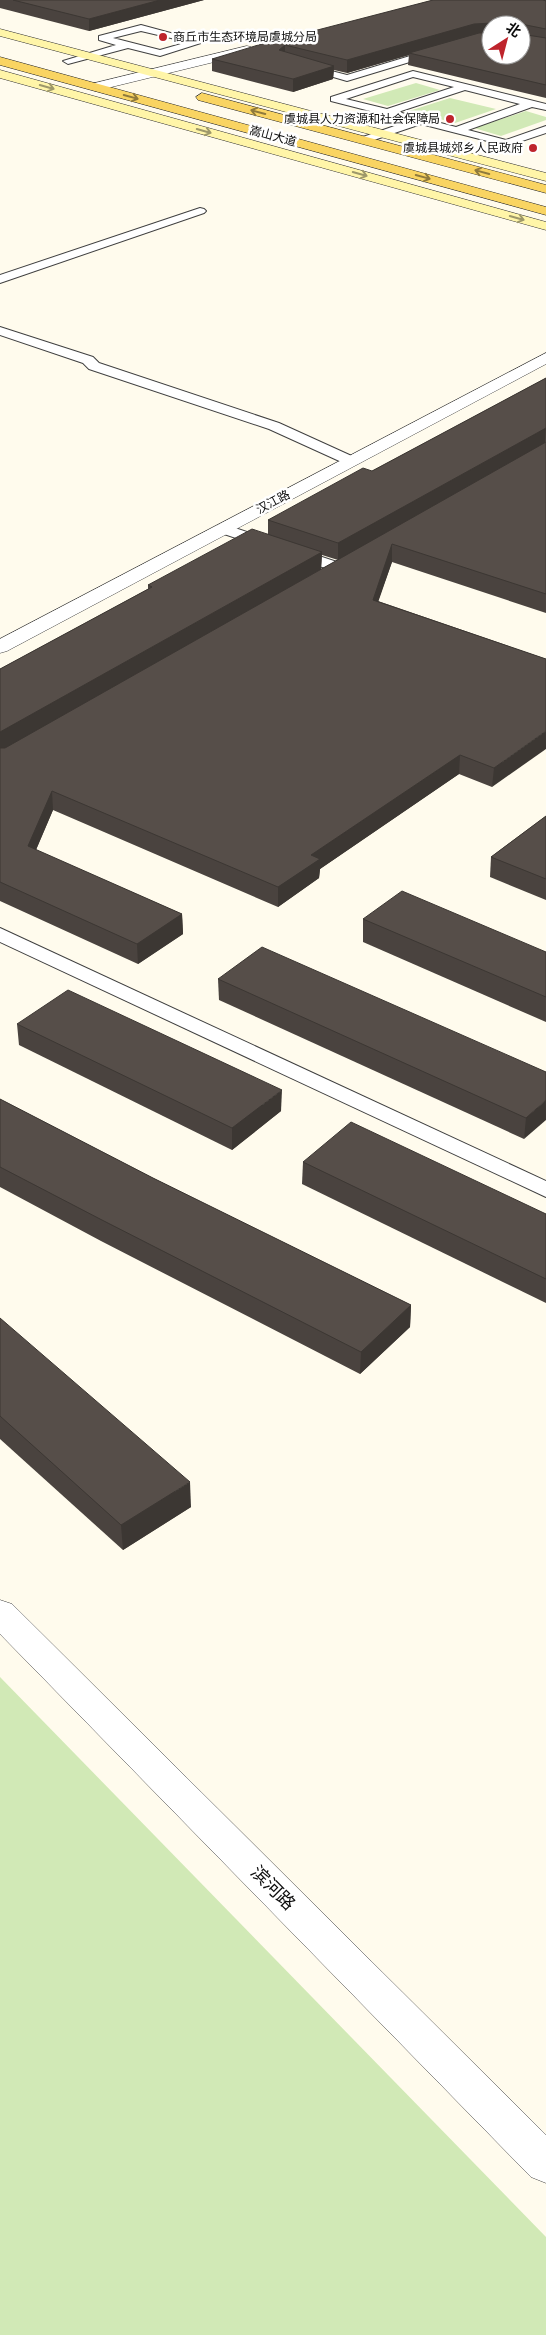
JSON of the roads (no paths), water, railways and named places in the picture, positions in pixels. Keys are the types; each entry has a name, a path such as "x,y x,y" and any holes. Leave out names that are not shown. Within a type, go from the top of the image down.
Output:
{"main road":[{"path":"0,32 546,177"},
{"name":"嵩山大道","path":"0,42 546,189"},
{"name":"嵩山大道","path":"0,61 546,211"},
{"path":"0,74 546,226"}],"street":[{"path":"95,87 259,47"},
{"name":"汉江路","path":"0,647 546,358"},
{"name":"滨河路","path":"0,1613 546,2162"}],"lane":[{"path":"68,61 127,45 160,54 199,42 141,28 102,38 127,45"},
{"path":"295,65 347,78 421,56"},
{"path":"546,107 413,74 335,99 507,143 546,129"},
{"path":"388,112 464,87"},
{"path":"457,130 532,104"},
{"path":"364,140 420,121"},
{"path":"0,280 200,210"},
{"path":"9,264 28,270"},
{"path":"0,331 88,360 94,366 237,412 274,426 351,461"},
{"path":"223,529 340,568"},
{"path":"323,577 357,558"},
{"path":"0,934 546,1190"}],"place":[{"name":"商丘市生态环境局虞城分局","path":"163,37"},
{"name":"虞城县人力资源和社会保障局","path":"450,119"},
{"name":"虞城县城郊乡人民政府","path":"533,148"}]}
